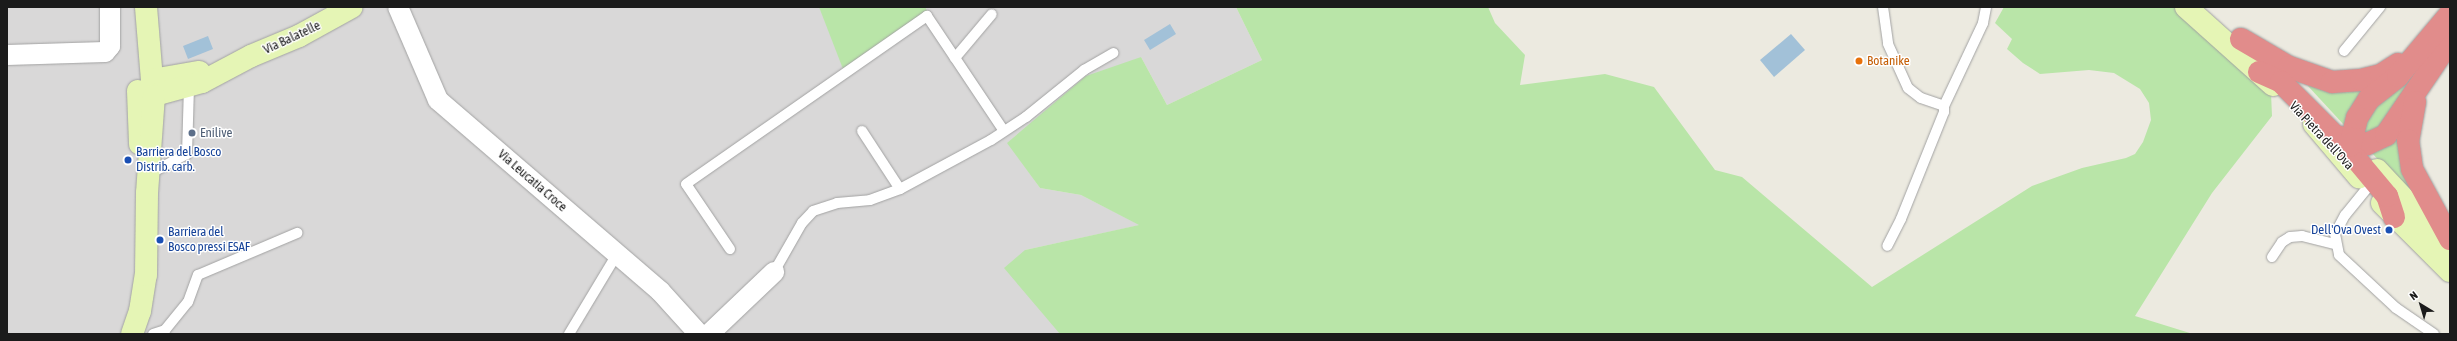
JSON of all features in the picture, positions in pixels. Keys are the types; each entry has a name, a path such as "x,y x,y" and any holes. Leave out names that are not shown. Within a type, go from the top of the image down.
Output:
{"highway":[{"path":"2450,14 2423,77 2409,125 2409,153 2421,189 2450,239"},
{"path":"2241,38 2290,67 2326,81 2346,83 2381,75 2440,39"},
{"path":"2394,217 2387,196 2351,154 2351,142 2362,108 2440,39"},
{"path":"2259,72 2281,82 2335,136 2351,142 2367,144 2386,135 2423,77"}],"main road":[{"path":"134,7 148,94"},
{"path":"132,334 140,311 146,275 148,183 139,136 148,94 150,57 146,7"},
{"name":"Via Balatelle","path":"148,94 186,83 298,36 352,7"},
{"name":"Via Pietra dell'Ova","path":"2186,7 2259,72 2318,129 2394,217 2450,271"},
{"name":"Via Pietra dell'Ova","path":"2205,7 2297,85 2450,248"},
{"path":"150,57 163,69 186,83"}],"street":[{"path":"7,55 104,52 110,46 110,7"},
{"name":"Via Leucatia Croce","path":"398,7 438,100 660,291 698,334"},
{"path":"709,334 774,272"}],"lane":[{"path":"1883,7 1888,44 1908,88 1922,98 1944,106"},
{"path":"1886,246 1901,219 1944,112 1944,106 1983,22 1986,7"},
{"path":"2344,51 2380,7"},
{"path":"955,58 992,14"},
{"path":"730,249 686,184 927,16 1004,131"},
{"path":"774,272 802,222 814,211 837,203 870,200 900,189 1004,131 1084,70 1113,53"},
{"path":"148,183 187,154 186,83"},
{"path":"862,131 900,189"},
{"path":"2368,187 2340,225 2335,244 2339,255 2396,308 2434,334"},
{"path":"153,334 165,330 188,302 198,275 297,233"},
{"path":"2272,257 2282,242 2290,238 2302,236 2335,244"},
{"path":"569,334 617,254"}],"shaded area":[{"path":"7,7 1236,7 1262,60 1167,105 1141,57 1047,110 1008,143 1040,188 1081,195 1140,225 1025,250 1060,334 7,334"}],"green space":[{"path":"819,7 925,7 928,12 843,69"},
{"path":"1236,7 1488,7 1495,23 1525,55 1520,85 1605,74 1654,87 1715,170 1742,177 1872,287 2032,186 2082,168 2126,158 2135,154 2143,142 2151,120 2149,103 2140,89 2114,73 2089,70 2040,74 2023,63 2007,49 2012,39 1995,23 2004,7 2174,7 2271,93 2272,116 2212,193 2135,316 2193,334 1060,334 1004,268 1025,250 1139,225 1081,195 1040,188 1007,143 1086,76 1141,57 1167,105 1262,60"},
{"path":"2431,46 2386,125 2361,135 2364,118"},
{"path":"2311,83 2372,84 2344,125 2308,86"},
{"path":"2398,129 2414,199 2372,153"}],"water":[{"path":"1170,24 1176,34 1150,50 1144,40"},
{"path":"1791,34 1805,50 1774,77 1760,60"},
{"path":"208,36 213,49 188,59 183,46"}],"place":[{"name":"Botanike","path":"1859,61"},
{"name":"Enilive","path":"192,133"},
{"name":"Barriera del Bosco Distrib. carb.","path":"128,160"},
{"name":"Dell'Ova Ovest","path":"2389,230"},
{"name":"Barriera del Bosco pressi ESAF","path":"160,240"}]}
